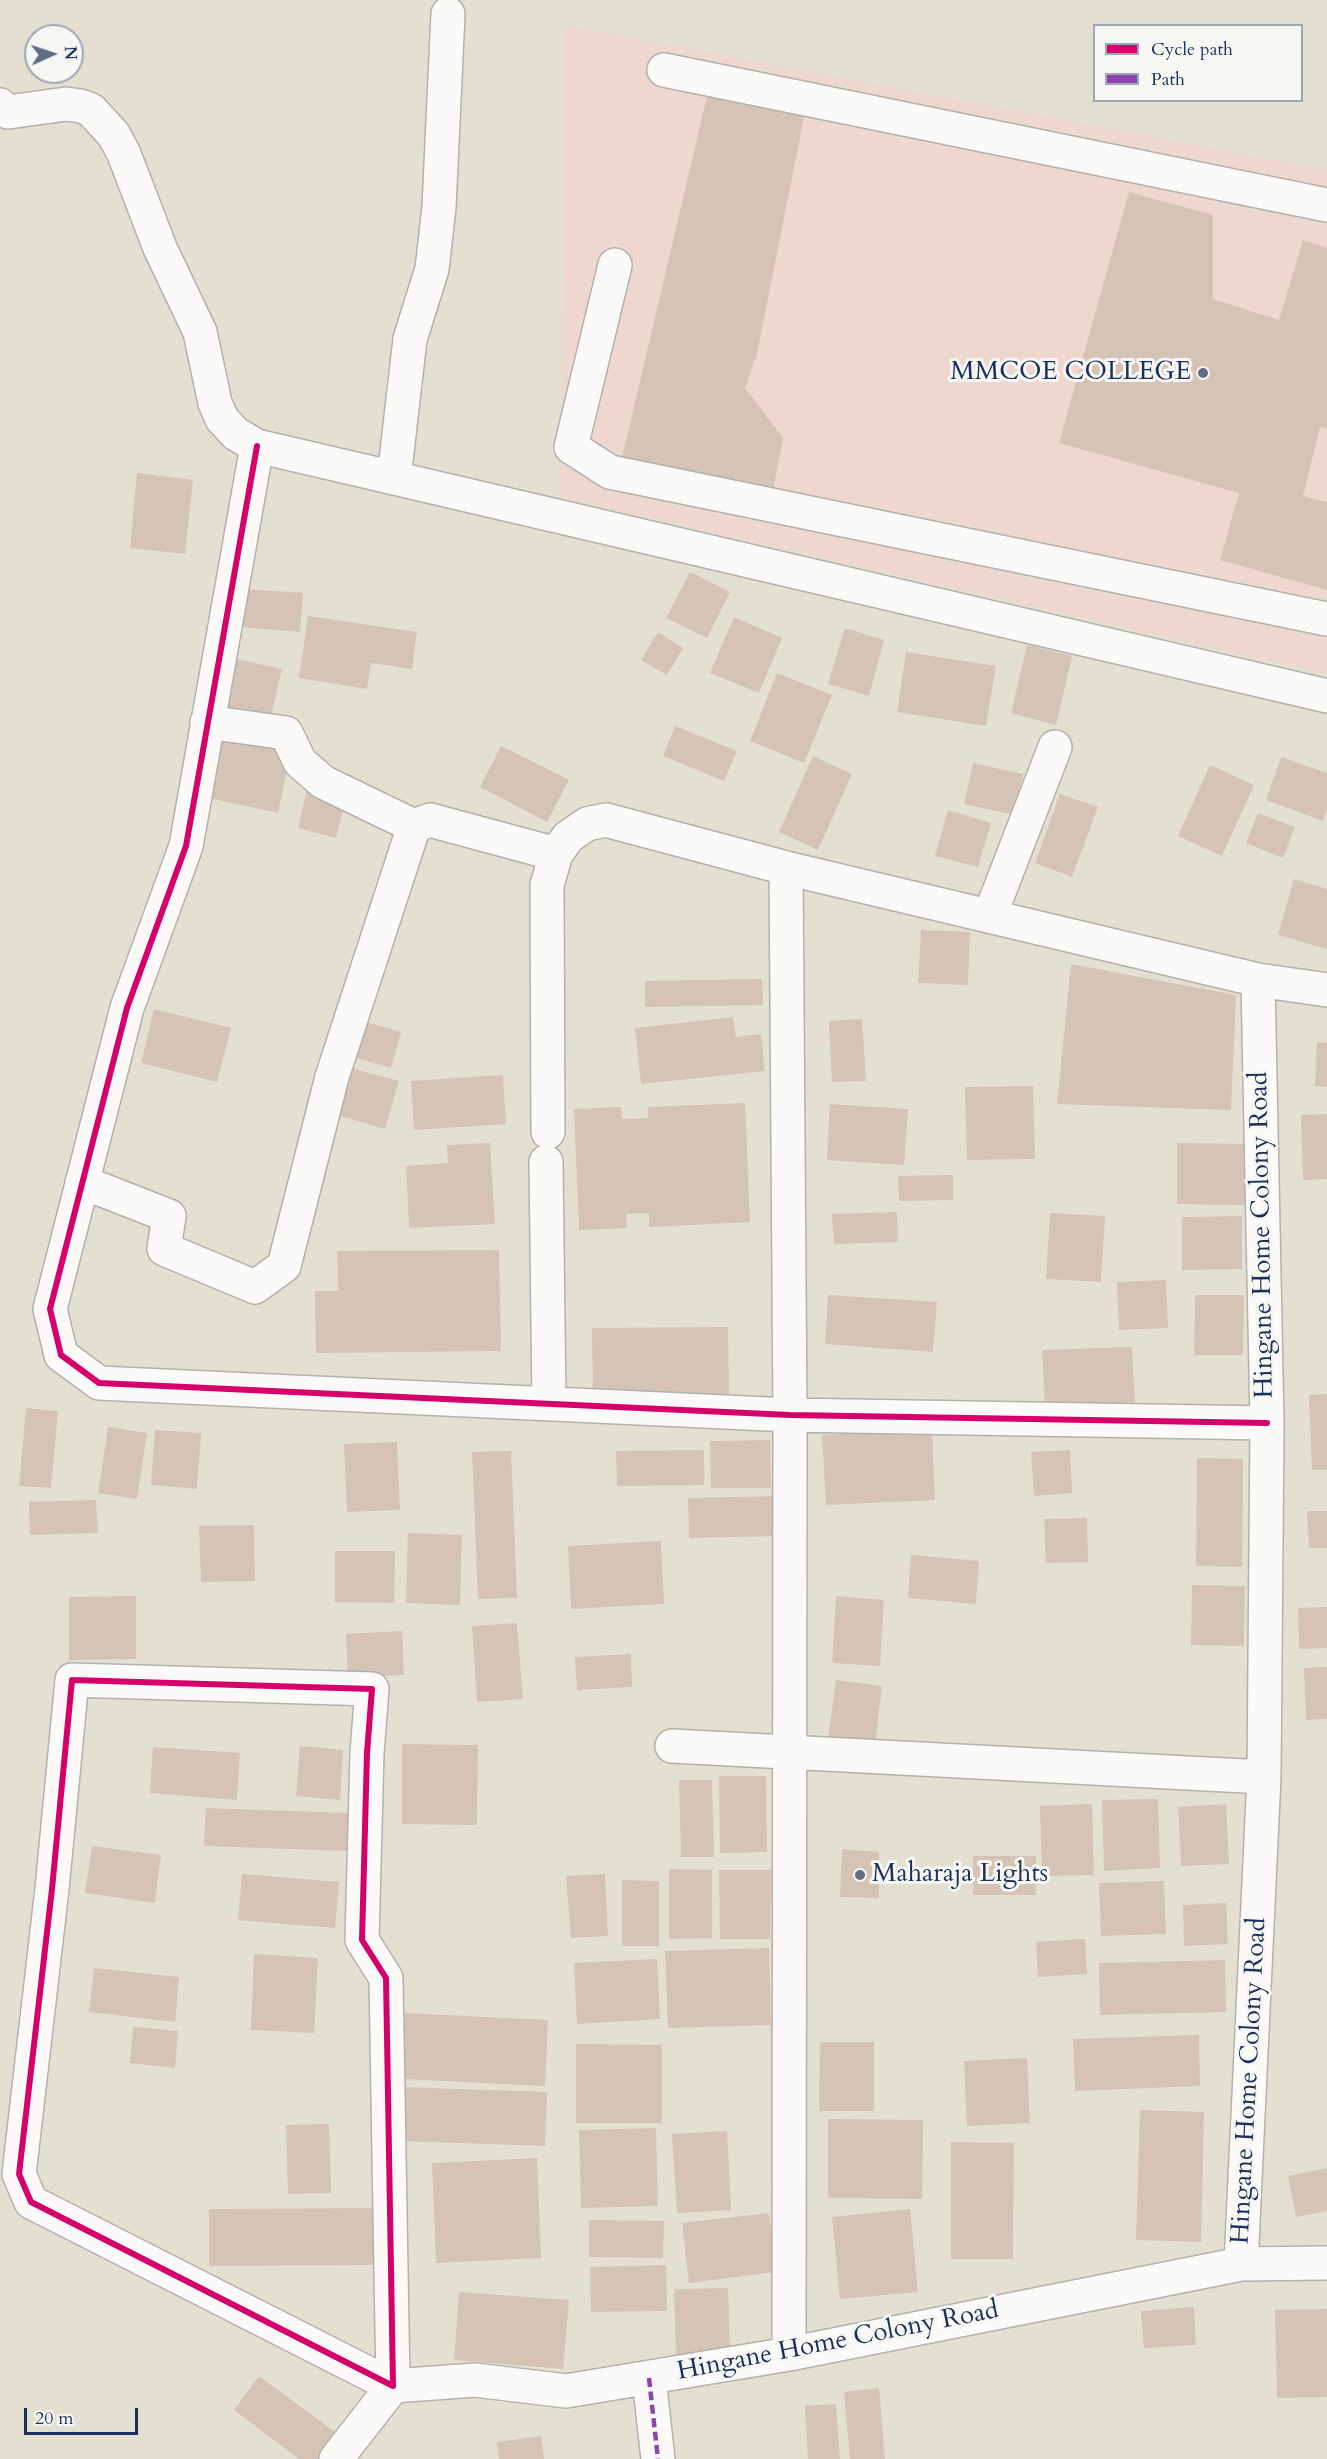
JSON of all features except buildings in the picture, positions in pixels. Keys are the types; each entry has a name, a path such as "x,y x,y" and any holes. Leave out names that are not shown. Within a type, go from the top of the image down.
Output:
{"street":[{"path":"394,478 410,339 432,269 440,207 448,15"},
{"path":"664,69 1327,205"},
{"path":"0,105 8,112 66,104 81,106 91,110 114,135 124,154 160,249 198,325 214,403 222,419 236,435 257,446 1327,696"},
{"path":"615,265 572,447 610,472 1327,619"},
{"path":"257,446 186,846 128,1008 50,1309 61,1355 99,1383 790,1415 1267,1423"},
{"path":"207,722 286,733 300,762 323,782 414,826 430,820 556,854"},
{"path":"990,915 1055,747"},
{"path":"549,1404 547,885 556,854 568,837 587,824 606,820 786,868 1258,980 1327,990"},
{"path":"82,1182 169,1216 164,1249 255,1287 284,1266 332,1077 414,826"},
{"path":"786,868 790,1415 789,2354"},
{"name":"Hingane Home Colony Road","path":"393,2386 475,2380 566,2391 789,2354 1240,2264 1264,1777 1267,1423 1258,980"},
{"path":"336,2459 393,2386 386,1978 362,1940 372,1689 72,1680 52,1889 18,2174 31,2202 393,2386"},
{"path":"672,1746 790,1754 1264,1777"},
{"path":"1240,2264 1327,2263"},
{"path":"649,2378 658,2459"}],"shaded area":[{"path":"565,25 1327,170 1327,674 561,498"}],"marked path":[{"path":"649,2378 658,2459"}],"cycle path":[{"path":"257,446 186,846 127,1008 50,1309 61,1355 99,1383 790,1415 1267,1423"},
{"path":"72,1680 372,1689 367,1753 362,1940 386,1978 393,2386 31,2202 19,2174 52,1889 72,1680"}],"place":[{"name":"MMCOE COLLEGE","path":"1203,373"},
{"name":"Maharaja Lights","path":"860,1875"}]}
